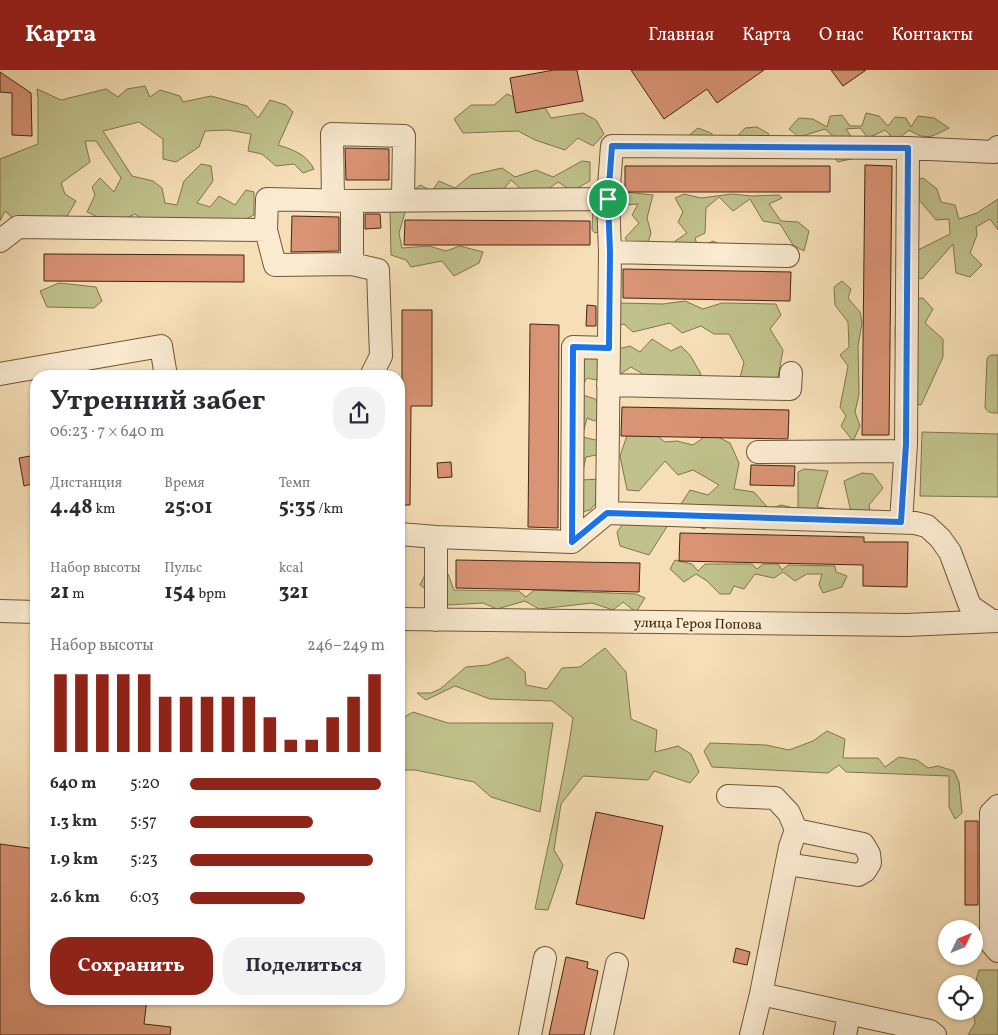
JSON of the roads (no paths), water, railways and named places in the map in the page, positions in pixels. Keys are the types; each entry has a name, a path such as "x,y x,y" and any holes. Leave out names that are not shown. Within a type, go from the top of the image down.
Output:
{"street":[{"path":"352,264 332,134 404,136 403,200"},
{"path":"607,513 610,252 608,199 612,146 908,148 994,152 998,147"},
{"path":"901,522 905,451 908,148"},
{"path":"374,370 381,356 378,270 352,264 275,265 266,230 267,199 342,201 608,199"},
{"path":"0,241 18,227 266,230"},
{"path":"610,252 788,256"},
{"path":"0,374 160,346 165,370"},
{"path":"572,542 573,347 609,348"},
{"path":"608,385 790,388 791,373"},
{"path":"758,452 905,451"},
{"path":"405,535 436,538 572,542 607,513 915,523 927,526 940,538 950,552 970,606 995,621"},
{"path":"436,538 436,620"},
{"path":"0,611 30,612"},
{"name":"улица Героя Попова","path":"405,619 907,625 995,621"},
{"path":"728,796 775,798 789,813 796,830 790,846 761,994 750,1035"},
{"path":"998,806 991,812 991,943 998,952"},
{"path":"787,864 858,874 865,871 870,863 869,854 863,844 796,830"},
{"path":"530,1035 544,958"},
{"path":"602,1035 617,964"},
{"path":"761,994 847,1024 930,1031 934,1035"}]}
